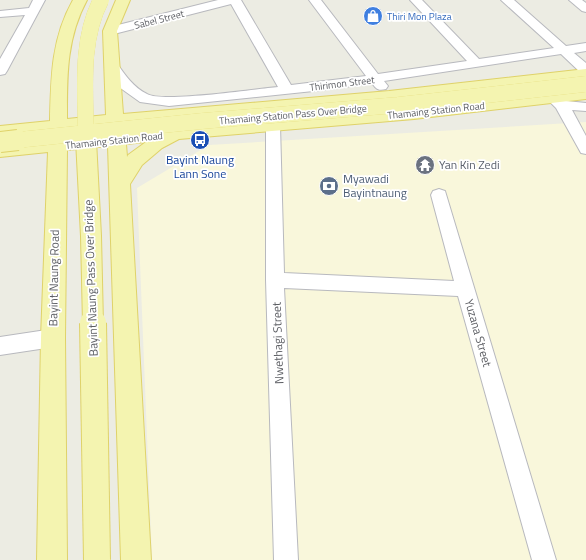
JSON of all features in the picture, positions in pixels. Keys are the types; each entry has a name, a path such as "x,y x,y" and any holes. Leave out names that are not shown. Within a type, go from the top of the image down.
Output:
{"main road":[{"name":"Bayint Naung Road","path":"52,560 53,338 59,92 61,56 66,27 80,0"},
{"name":"Bayint Naung Pass Over Bridge","path":"97,560 91,236 86,160 86,50 87,34 94,13 101,0"},
{"path":"123,0 110,31 114,120 120,184 136,560"},
{"name":"Thamaing Station Road","path":"0,152 114,120 389,96 586,74"},
{"path":"113,84 122,99 139,111 165,115"},
{"name":"Thamaing Station Pass Over Bridge","path":"2,135 398,105 586,84"},
{"path":"2,135 33,119 44,110 59,92"},
{"name":"Thamaing Station Road","path":"2,135 58,135 116,139 557,101 586,94"},
{"path":"120,184 135,160 156,144 177,133"}],"street":[{"path":"0,71 39,0"},
{"name":"Sabel Street","path":"110,31 232,0"},
{"path":"236,0 286,90"},
{"path":"315,0 389,96"},
{"path":"416,0 476,63"},
{"path":"508,0 586,70"},
{"path":"575,0 586,9"},
{"path":"0,14 33,11"},
{"name":"Thirimon Street","path":"111,65 124,84 145,99 169,102 375,79 586,47"},
{"path":"557,101 586,107"},
{"path":"557,101 586,150"},
{"name":"Nwethagi Street","path":"273,125 275,280 286,560"},
{"path":"439,195 465,289"},
{"name":"Yuzana Street","path":"275,280 465,289 544,560"},
{"path":"0,346 53,338"}],"shaded area":[{"path":"586,122 586,560 152,560 137,188 209,145"}],"place":[{"name":"Thiri Mon Plaza","path":"373,16"},
{"name":"Bayint Naung Lann Sone","path":"200,140"},
{"name":"Yan Kin Zedi","path":"425,165"},
{"name":"Myawadi Bayintnaung","path":"329,186"}]}
